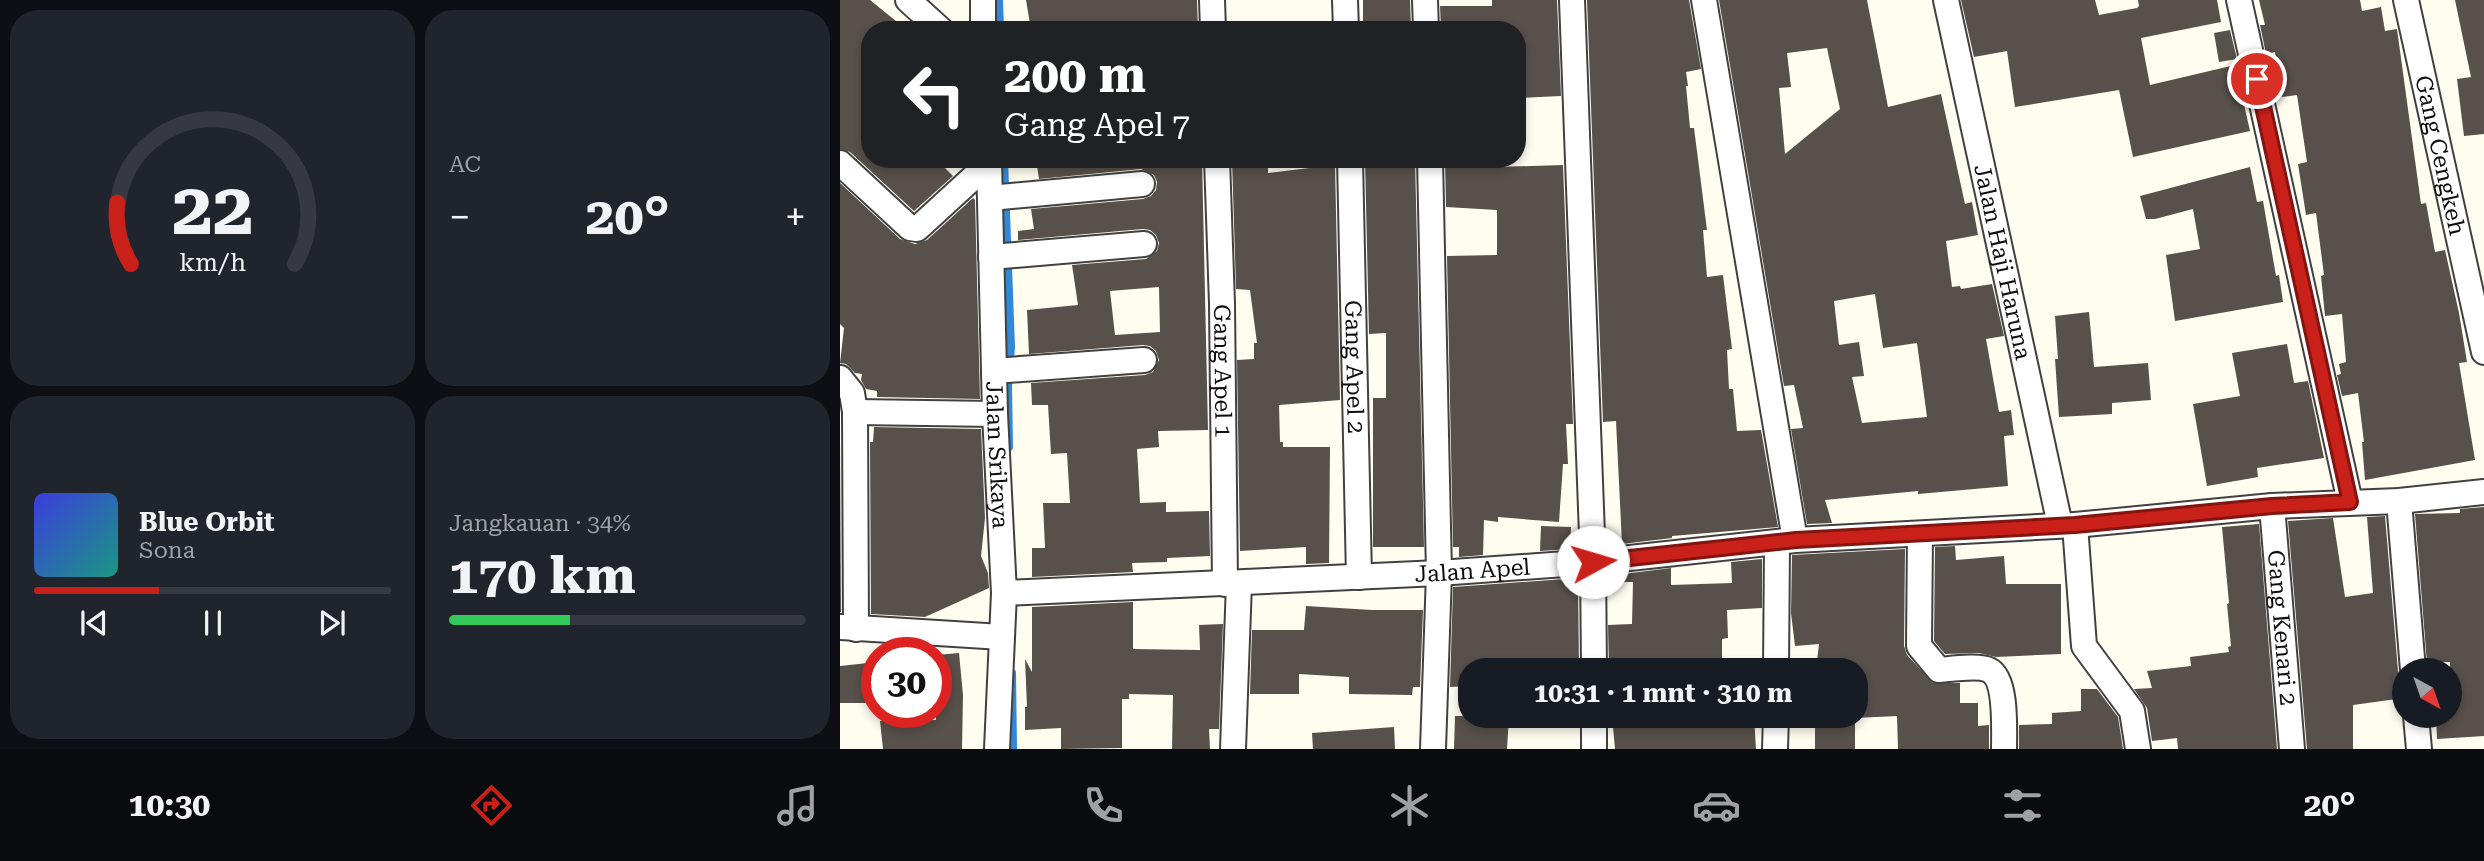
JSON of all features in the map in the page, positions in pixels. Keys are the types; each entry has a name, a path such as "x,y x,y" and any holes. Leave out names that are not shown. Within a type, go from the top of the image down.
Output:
{"street":[{"path":"908,0 931,21"},
{"path":"983,0 983,21"},
{"path":"1212,0 1213,21"},
{"path":"1345,0 1346,21"},
{"path":"1425,0 1426,21"},
{"path":"1572,0 1593,562 1594,658"},
{"path":"1704,0 1786,542 1777,658"},
{"name":"Jalan Haji Haruna","path":"1946,0 2068,525 2084,646 2132,710 2138,749"},
{"path":"2239,0 2350,502"},
{"name":"Gang Cengkeh","path":"2406,0 2484,352"},
{"path":"840,163 910,228 917,229 982,168"},
{"name":"Jalan Srikaya","path":"989,168 995,414 1004,593 997,749"},
{"name":"Gang Apel 1","path":"1217,168 1232,584 1234,749"},
{"name":"Gang Apel 2","path":"1350,168 1359,577"},
{"path":"1430,168 1439,573 1433,749"},
{"path":"990,198 1142,184"},
{"path":"991,257 1144,244"},
{"path":"994,371 1144,360"},
{"path":"840,378 852,393 855,412 848,628 1002,637"},
{"path":"855,412 995,414"},
{"name":"Jalan Apel","path":"1004,593 1439,573 1593,562 1786,542 2068,525 2272,506 2399,501 2484,492"},
{"path":"2399,501 2412,658"},
{"name":"Gang Kenari 2","path":"2272,506 2292,749"},
{"path":"1920,534 1919,646 1939,670 1991,670 1998,679 2002,695 2004,749"},
{"path":"1594,728 1594,749"},
{"path":"1775,749 1776,728"},
{"path":"2417,728 2419,749"}],"building":[{"path":"840,0 870,0 896,21 861,21 861,162 850,152 840,149"},
{"path":"1026,0 1197,0 1198,21 1030,21"},
{"path":"1363,0 1410,0 1411,21 1363,21"},
{"path":"1492,0 1557,0 1561,96 1526,98 1526,21 1441,21 1440,6 1492,6"},
{"path":"1587,0 1689,0 1701,69 1686,72 1686,86 1690,128 1694,128 1707,230 1703,230 1707,277 1723,275 1732,349 1727,350 1729,389 1733,389 1737,431 1761,430 1778,527 1672,536 1622,544 1616,421 1603,422"},
{"path":"1719,0 1867,0 1888,107 1941,94 1965,204 1972,202 1978,235 1946,241 1952,287 1960,286 1961,289 1992,284 2004,336 1986,339 1999,412 2011,410 2014,435 2004,436 2008,486 1825,500 1832,523 1807,524 1791,429 1803,428 1794,385 1784,386","holes":["1827,48 1840,109 1785,154 1779,88 1791,87 1787,53","1875,294 1883,348 1917,343 1927,417 1862,423 1852,377 1864,376 1859,342 1839,345 1834,301"]},
{"path":"1961,0 2095,0 2099,15 2137,8 2138,0 2217,0 2221,22 2141,38 2150,85 2235,65 2250,131 2133,157 2119,90 2015,107 2007,51 1974,57"},
{"path":"2259,0 2360,0 2362,11 2381,7 2385,31 2397,29 2421,204 2426,203 2435,252 2445,250 2459,313 2467,362 2459,363 2475,460 2365,480 2358,393 2342,396 2337,375 2341,374 2339,364 2346,362 2342,314 2325,316 2321,276 2324,275 2316,213 2306,215 2298,164 2307,162 2297,95 2282,97 2275,52 2266,54 2260,25 2265,25"},
{"path":"2455,0 2484,0 2484,134 2464,136 2457,79 2471,77"},
{"path":"2230,30 2237,59 2219,62 2214,33"},
{"path":"1563,165 1573,424 1566,424 1568,464 1563,464 1559,522 1498,517 1498,522 1484,520 1483,555 1459,557 1459,547 1453,547 1447,256 1497,255 1497,210 1446,207 1445,168"},
{"path":"2250,167 2257,202 2263,201 2283,302 2175,321 2166,255 2200,249 2193,209 2146,219 2140,196"},
{"path":"867,168 945,168 953,176 914,211"},
{"path":"1037,168 1202,168 1208,430 1158,431 1159,447 1137,449 1140,503 1166,502 1166,512 1209,511 1210,556 1167,558 1167,562 1132,563 1133,572 1032,577 1032,548 1045,548 1043,503 1070,503 1067,453 1051,454 1048,405 1032,405 1031,383 1145,375 1153,372 1159,360 1156,351 1143,345 1029,354 1027,310 1078,305 1072,265 1146,259 1157,251 1159,243 1156,235 1143,229 1018,240 1018,231 1034,229 1031,209 1143,199 1151,196 1156,190 1157,182 1154,175 1141,169 1039,179","holes":["1159,287 1160,332 1115,335 1110,291"]},
{"path":"1232,168 1268,168 1268,173 1335,168 1340,400 1279,405 1280,442 1283,442 1283,447 1330,447 1329,563 1306,564 1306,547 1240,551 1237,360 1254,359 1254,343 1257,343 1250,290 1236,289"},
{"path":"1365,168 1415,168 1424,547 1373,547 1373,398 1386,398 1386,333 1369,334"},
{"path":"840,183 900,239 915,244 927,240 973,198 975,200 980,399 877,397 877,391 866,389 861,380 862,374 855,373 846,364 840,363 844,328 840,324"},
{"path":"2089,312 2094,367 2148,363 2151,400 2112,403 2112,414 2059,417 2055,316"},
{"path":"2287,344 2294,383 2308,381 2324,458 2257,468 2258,477 2207,486 2193,404 2240,396 2232,353"},
{"path":"874,427 981,429 985,518 981,556 988,573 989,588 925,617 871,614 870,442 873,442"},
{"path":"840,440 841,612 840,612"},
{"path":"2484,507 2484,736 2437,739 2437,728 2462,728 2462,658 2427,658 2415,514 2460,513 2460,509"},
{"path":"2385,516 2397,658 2392,658 2392,700 2353,705 2353,749 2307,749 2288,521 2333,518 2345,597 2373,593 2367,517"},
{"path":"2259,524 2277,749 2178,749 2177,738 2152,741 2147,708 2134,689 2152,688 2147,671 2191,666 2190,657 2229,652 2229,603 2222,527"},
{"path":"1541,526 1571,527 1570,549 1540,551"},
{"path":"1955,546 1956,560 2004,556 2006,584 2061,584 2061,654 1996,657 1979,653 1945,654 1934,641 1935,547"},
{"path":"1905,549 1904,646 1907,655 1933,683 1960,683 1960,703 1978,703 1978,726 1989,725 1989,749 1898,749 1897,716 1868,717 1868,658 1817,658 1819,644 1795,646 1791,613 1792,555"},
{"path":"1762,559 1762,608 1727,610 1728,638 1722,639 1722,658 1609,658 1608,625 1632,624 1633,582 1624,582 1623,574 1671,568 1671,585 1732,583 1731,562"},
{"path":"1578,578 1579,658 1458,658 1458,687 1450,687 1453,587"},
{"path":"1133,602 1133,649 1200,650 1199,625 1223,624 1219,729 1209,729 1210,749 1172,749 1173,695 1129,694 1129,699 1122,699 1122,748 1061,749 1061,728 1025,730 1025,659 1032,672 1032,607"},
{"path":"1306,606 1423,610 1420,687 1413,687 1412,695 1349,694 1349,677 1299,674 1299,694 1250,694 1252,630 1304,630"},
{"path":"959,653 963,695 962,749 883,749 881,728 952,728 952,654"},
{"path":"861,664 861,703 840,703 840,666"},
{"path":"2081,689 2097,689 2118,717 2123,749 2019,749 2019,725 2052,724 2052,713 2081,711"},
{"path":"1455,716 1458,716 1458,728 1508,728 1507,749 1454,749"},
{"path":"1394,727 1395,749 1313,749 1312,733"},
{"path":"1613,728 1755,728 1756,749 1615,749"},
{"path":"1815,728 1855,728 1855,749 1815,749"}],"waterway":[{"path":"999,0 1000,21"},
{"path":"1004,168 1011,347 1008,386 1009,447"},
{"path":"1012,673 1013,749"}],"route":[{"path":"1593,562 1796,540 2075,525 2272,506 2350,502 2257,79"}]}
